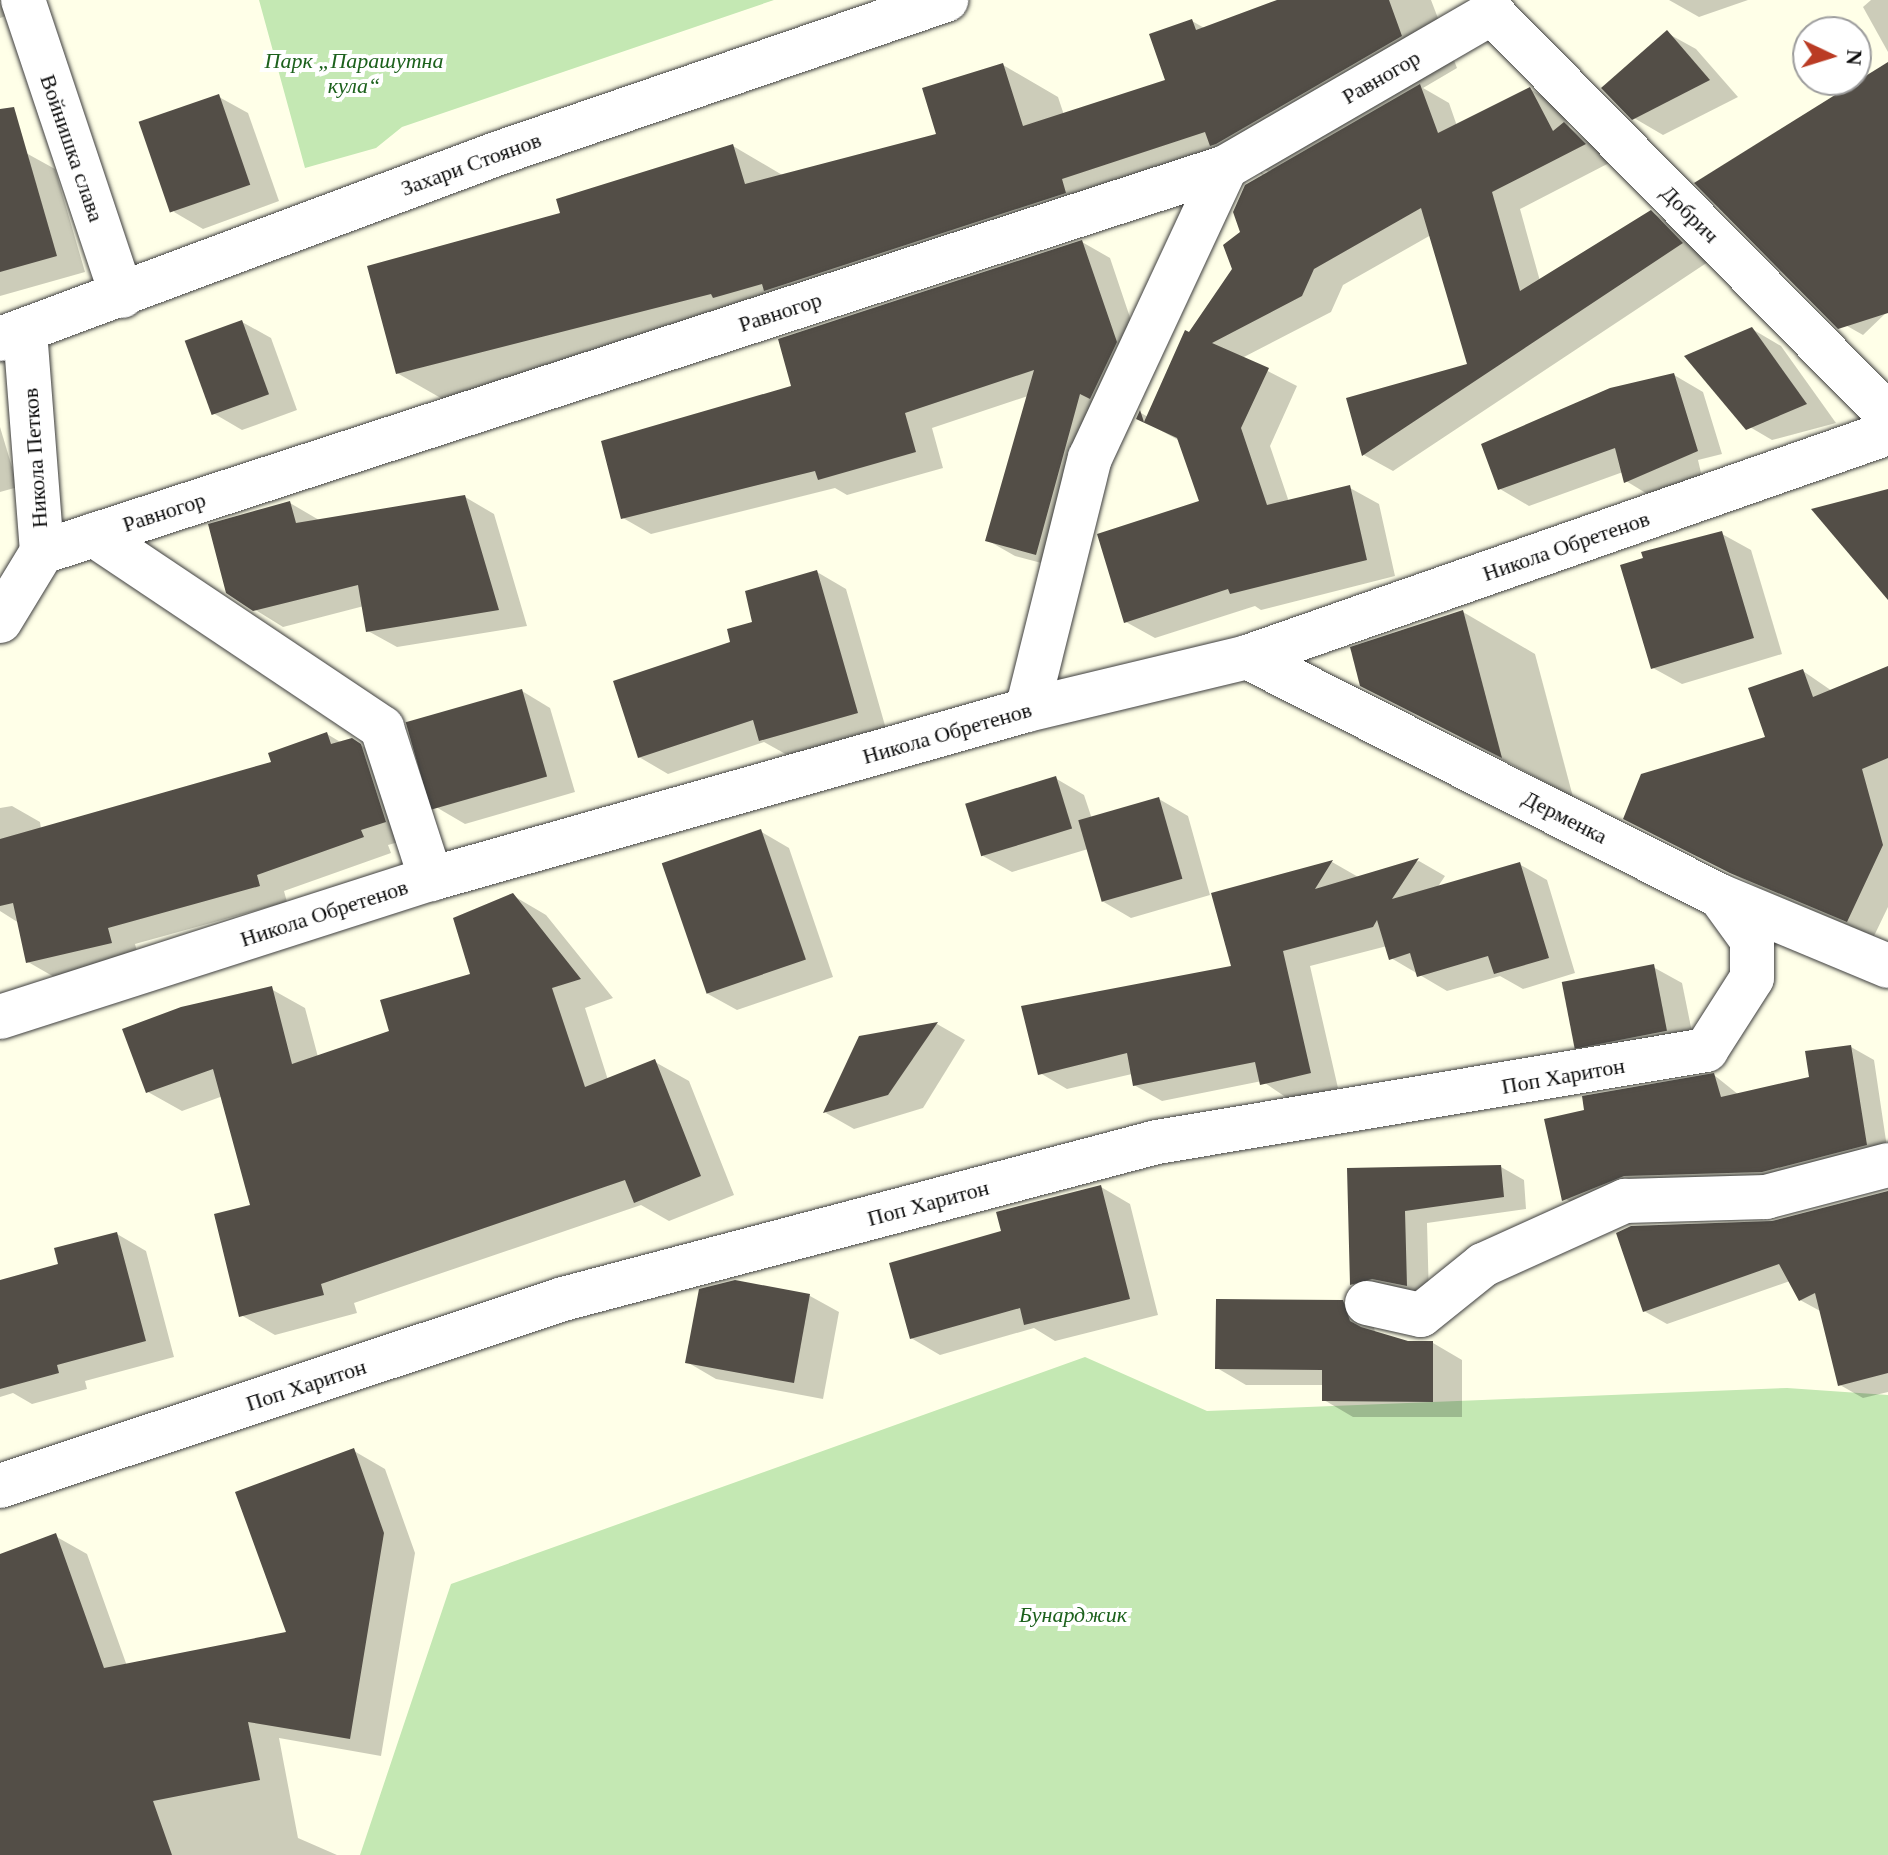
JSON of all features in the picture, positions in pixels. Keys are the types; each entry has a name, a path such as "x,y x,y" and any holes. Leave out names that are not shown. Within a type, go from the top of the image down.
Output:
{"street":[{"name":"Войнишка слава","path":"23,0 122,296"},
{"name":"Захари Стоянов","path":"12,335 496,154 946,0"},
{"name":"Равногор","path":"42,552 1226,167 1492,13"},
{"name":"Добрич","path":"1492,13 1888,415"},
{"path":"1027,710 1090,458 1226,167"},
{"name":"Никола Петков","path":"0,621 42,552 12,335"},
{"name":"Никола Обретенов","path":"0,1017 431,879 1027,710 1247,657 1888,433"},
{"path":"94,535 382,728 431,879"},
{"name":"Дерменка","path":"1247,657 1720,896 1888,966"},
{"name":"Поп Харитон","path":"0,1486 563,1299 1157,1142 1706,1050 1752,978 1752,940 1720,896"},
{"path":"1367,1303 1421,1315 1483,1265 1625,1201 1766,1197 1888,1165"}],"green space":[{"name":"Парк „Парашутна кула“","path":"259,0 774,0 402,127 376,148 305,168"},
{"name":"Бунарджик","path":"1085,1357 1207,1411 1787,1388 1888,1395 1888,1855 360,1855 451,1584"}],"building":[{"path":"1277,0 1389,0 1402,36 1216,144 1210,146 1205,132 1062,179 1066,193 764,291 762,284 713,298 711,294 396,374 367,266 560,213 556,199 733,144 745,184 936,134 922,88 1003,63 1023,126 1165,80 1149,34 1192,19 1196,30"},
{"path":"1667,30 1710,80 1632,120 1601,88"},
{"path":"1888,62 1888,313 1838,329 1694,183 1833,96 1872,96 1872,72"},
{"path":"1420,84 1438,133 1530,87 1553,131 1564,122 1586,144 1492,192 1520,291 1651,210 1683,243 1362,456 1346,398 1467,364 1421,208 1314,269 1302,296 1212,343 1269,368 1241,428 1267,505 1350,485 1367,560 1230,594 1228,589 1124,623 1097,534 1199,501 1177,438 1136,419 1140,410 1144,422 1185,330 1189,332 1232,269 1223,245 1240,232 1233,212 1245,185"},
{"path":"219,94 250,185 170,212 139,122"},
{"path":"14,107 57,256 0,272 0,109"},
{"path":"1082,240 1117,342 1090,399 1080,394 1036,555 985,541 1034,370 905,413 916,452 818,480 815,471 621,519 601,441 791,386 778,339"},
{"path":"242,320 269,394 212,415 185,341"},
{"path":"1752,327 1807,404 1746,430 1684,356"},
{"path":"1674,373 1698,451 1624,483 1615,448 1498,490 1481,444 1610,388"},
{"path":"1888,489 1888,600 1811,509"},
{"path":"465,495 499,610 366,632 358,585 253,611 226,593 208,524 290,501 296,523"},
{"path":"1722,531 1754,638 1651,669 1620,565 1643,558 1641,552"},
{"path":"817,570 858,713 759,741 753,720 638,758 613,681 730,642 727,629 752,622 745,591"},
{"path":"1463,610 1502,758 1360,686 1350,647"},
{"path":"1888,666 1888,758 1862,769 1883,845 1847,922 1730,873 1623,819 1641,774 1765,737 1748,688 1803,669 1813,697"},
{"path":"522,689 547,776 431,810 406,722"},
{"path":"327,732 331,744 352,738 361,744 386,822 361,830 364,837 257,875 260,886 108,928 112,943 26,963 13,903 0,906 0,839 271,762 268,753"},
{"path":"1056,776 1072,829 981,856 965,804"},
{"path":"1159,797 1182,879 1102,902 1078,820"},
{"path":"761,829 806,959 707,994 662,863"},
{"path":"1419,858 1392,899 1520,862 1549,958 1494,974 1488,956 1417,977 1410,953 1389,960 1377,920 1373,927 1283,951 1311,1073 1260,1085 1255,1062 1133,1086 1127,1053 1038,1075 1021,1006 1231,966 1211,893 1333,860 1315,889"},
{"path":"513,893 581,979 552,988 585,1087 655,1059 701,1176 634,1203 625,1180 321,1284 324,1295 239,1317 214,1214 250,1205 213,1069 146,1093 122,1029 181,1007 272,986 292,1064 389,1031 380,1000 470,974 453,918"},
{"path":"1654,964 1667,1031 1575,1049 1562,982"},
{"path":"938,1022 888,1095 823,1113 859,1036"},
{"path":"1851,1045 1867,1145 1762,1172 1624,1176 1562,1201 1544,1119 1584,1110 1582,1096 1714,1073 1721,1097 1809,1077 1805,1051"},
{"path":"1501,1165 1504,1197 1405,1211 1407,1286 1372,1279 1350,1285 1347,1168"},
{"path":"1101,1185 1130,1299 1024,1325 1020,1308 910,1339 889,1263 1001,1231 996,1212"},
{"path":"1888,1191 1888,1373 1838,1386 1815,1293 1799,1301 1779,1264 1643,1312 1616,1233 1631,1226 1772,1221"},
{"path":"117,1232 146,1341 57,1365 59,1373 0,1389 0,1280 58,1264 54,1248"},
{"path":"735,1280 810,1294 794,1383 685,1363 699,1289"},
{"path":"1216,1299 1343,1300 1350,1321 1361,1327 1408,1341 1433,1341 1433,1402 1322,1401 1322,1370 1215,1369"},
{"path":"354,1448 384,1533 350,1739 248,1722 260,1780 153,1801 172,1855 0,1855 0,1554 56,1533 104,1668 286,1632 235,1492"}]}
